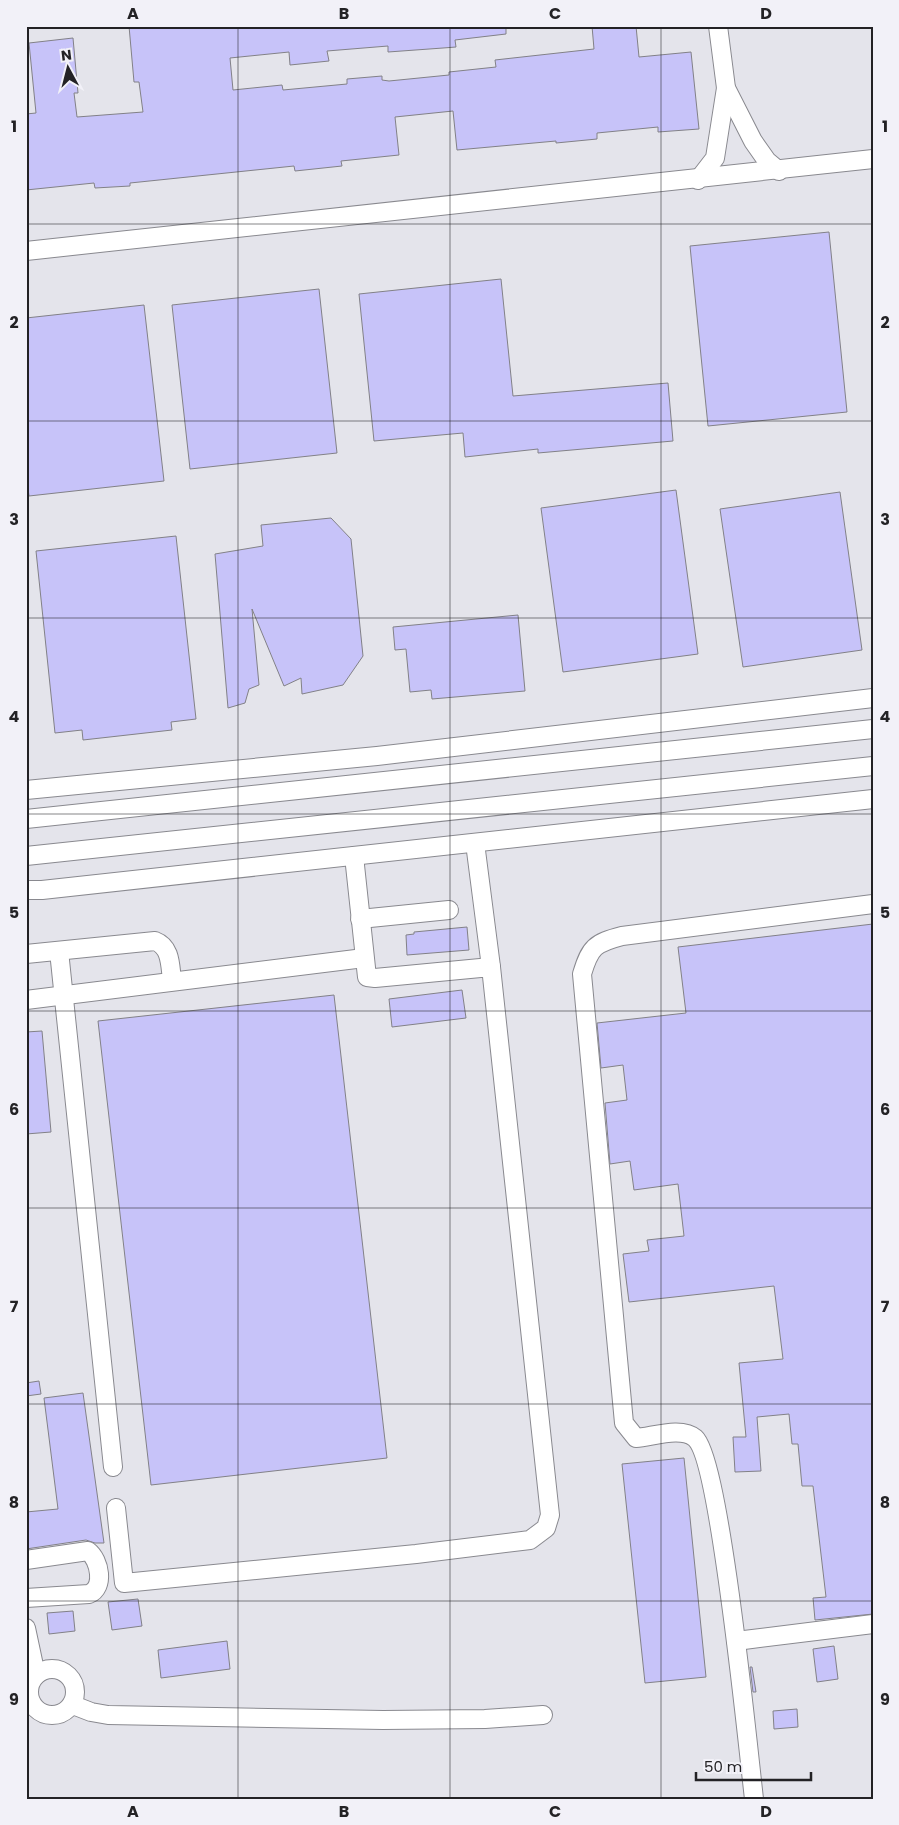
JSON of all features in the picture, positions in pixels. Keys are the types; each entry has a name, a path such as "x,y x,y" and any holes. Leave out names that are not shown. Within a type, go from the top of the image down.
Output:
{"street":[{"path":"698,180 715,158 726,88 718,26"},
{"path":"726,88 753,141 767,162 780,171"},
{"path":"26,251 873,160"},
{"path":"26,790 377,756 873,698"},
{"path":"26,819 873,729"},
{"path":"26,856 873,766"},
{"path":"26,890 42,890 873,799"},
{"path":"99,1586 416,1554 530,1540 546,1528 550,1515 491,967 475,843"},
{"path":"354,856 367,976 375,978 491,967"},
{"path":"754,1799 736,1641 716,1509 700,1443 693,1436 679,1432 636,1438 624,1422 582,974 588,955 600,942 622,936 873,904"},
{"path":"360,919 449,910"},
{"path":"26,954 155,941 163,944 167,950 172,980"},
{"path":"59,951 113,1467"},
{"path":"26,1000 172,980 364,958"},
{"path":"116,1508 124,1583"},
{"path":"26,1560 88,1552 94,1556 97,1562 99,1586 95,1592 89,1594 26,1598"},
{"path":"736,1641 873,1624"},
{"path":"26,1628 36,1675"},
{"path":"48,1669 62,1670 72,1679 76,1692 73,1705 63,1714 50,1716 38,1711 30,1700 29,1686 36,1675 48,1669"},
{"path":"73,1705 92,1712 118,1715 383,1720 485,1719 543,1715"}],"building":[{"path":"129,26 506,26 506,34 455,40 456,47 388,52 388,46 327,51 329,61 290,65 289,52 230,58 233,90 282,85 283,90 347,84 347,79 382,76 382,80 389,81 449,75 449,72 496,67 495,60 594,49 592,26 636,26 639,57 691,52 699,129 658,132 658,127 597,133 597,139 457,150 453,111 395,117 399,155 341,161 342,166 295,171 294,166 130,183 130,186 95,188 94,183 26,190 26,114 36,113 29,43 73,38 78,93 74,93 77,117 143,112 139,82 134,82"},
{"path":"829,232 847,412 708,426 690,246"},
{"path":"501,279 513,396 668,383 673,441 538,453 538,449 465,457 463,433 374,441 359,294"},
{"path":"319,289 337,453 190,469 172,305"},
{"path":"144,305 164,481 29,496 26,474 26,318"},
{"path":"676,490 698,654 563,672 541,508"},
{"path":"840,492 862,650 743,667 720,509"},
{"path":"331,518 351,539 363,656 343,685 302,694 301,678 284,686 252,609 259,685 249,689 245,703 228,708 215,554 263,546 261,525"},
{"path":"176,536 196,719 171,722 172,730 83,740 82,730 55,733 36,551"},
{"path":"518,615 525,691 432,699 431,690 410,692 406,649 395,650 393,627"},
{"path":"873,924 873,1614 815,1620 813,1598 826,1597 813,1486 802,1486 798,1444 792,1444 789,1414 757,1417 761,1471 735,1472 733,1437 746,1437 739,1363 783,1359 774,1286 629,1302 623,1254 649,1251 647,1240 684,1236 678,1184 634,1190 630,1161 610,1164 605,1103 627,1100 623,1065 601,1068 597,1023 686,1013 678,947"},
{"path":"467,927 469,950 407,955 406,935 414,934 414,932"},
{"path":"462,990 466,1018 392,1027 389,999"},
{"path":"334,995 387,1458 151,1485 98,1021"},
{"path":"42,1031 51,1132 26,1134 26,1032"},
{"path":"39,1381 41,1394 26,1396 26,1383"},
{"path":"83,1393 104,1543 86,1540 26,1549 26,1512 58,1509 44,1398"},
{"path":"684,1458 706,1677 645,1683 622,1464"},
{"path":"138,1599 142,1626 112,1630 108,1602"},
{"path":"73,1611 75,1631 49,1634 47,1613"},
{"path":"227,1641 230,1669 161,1678 158,1650"},
{"path":"834,1646 838,1679 817,1682 813,1649"},
{"path":"750,1667 752,1667 756,1692 753,1692"},
{"path":"797,1709 798,1727 774,1729 773,1711"}]}
